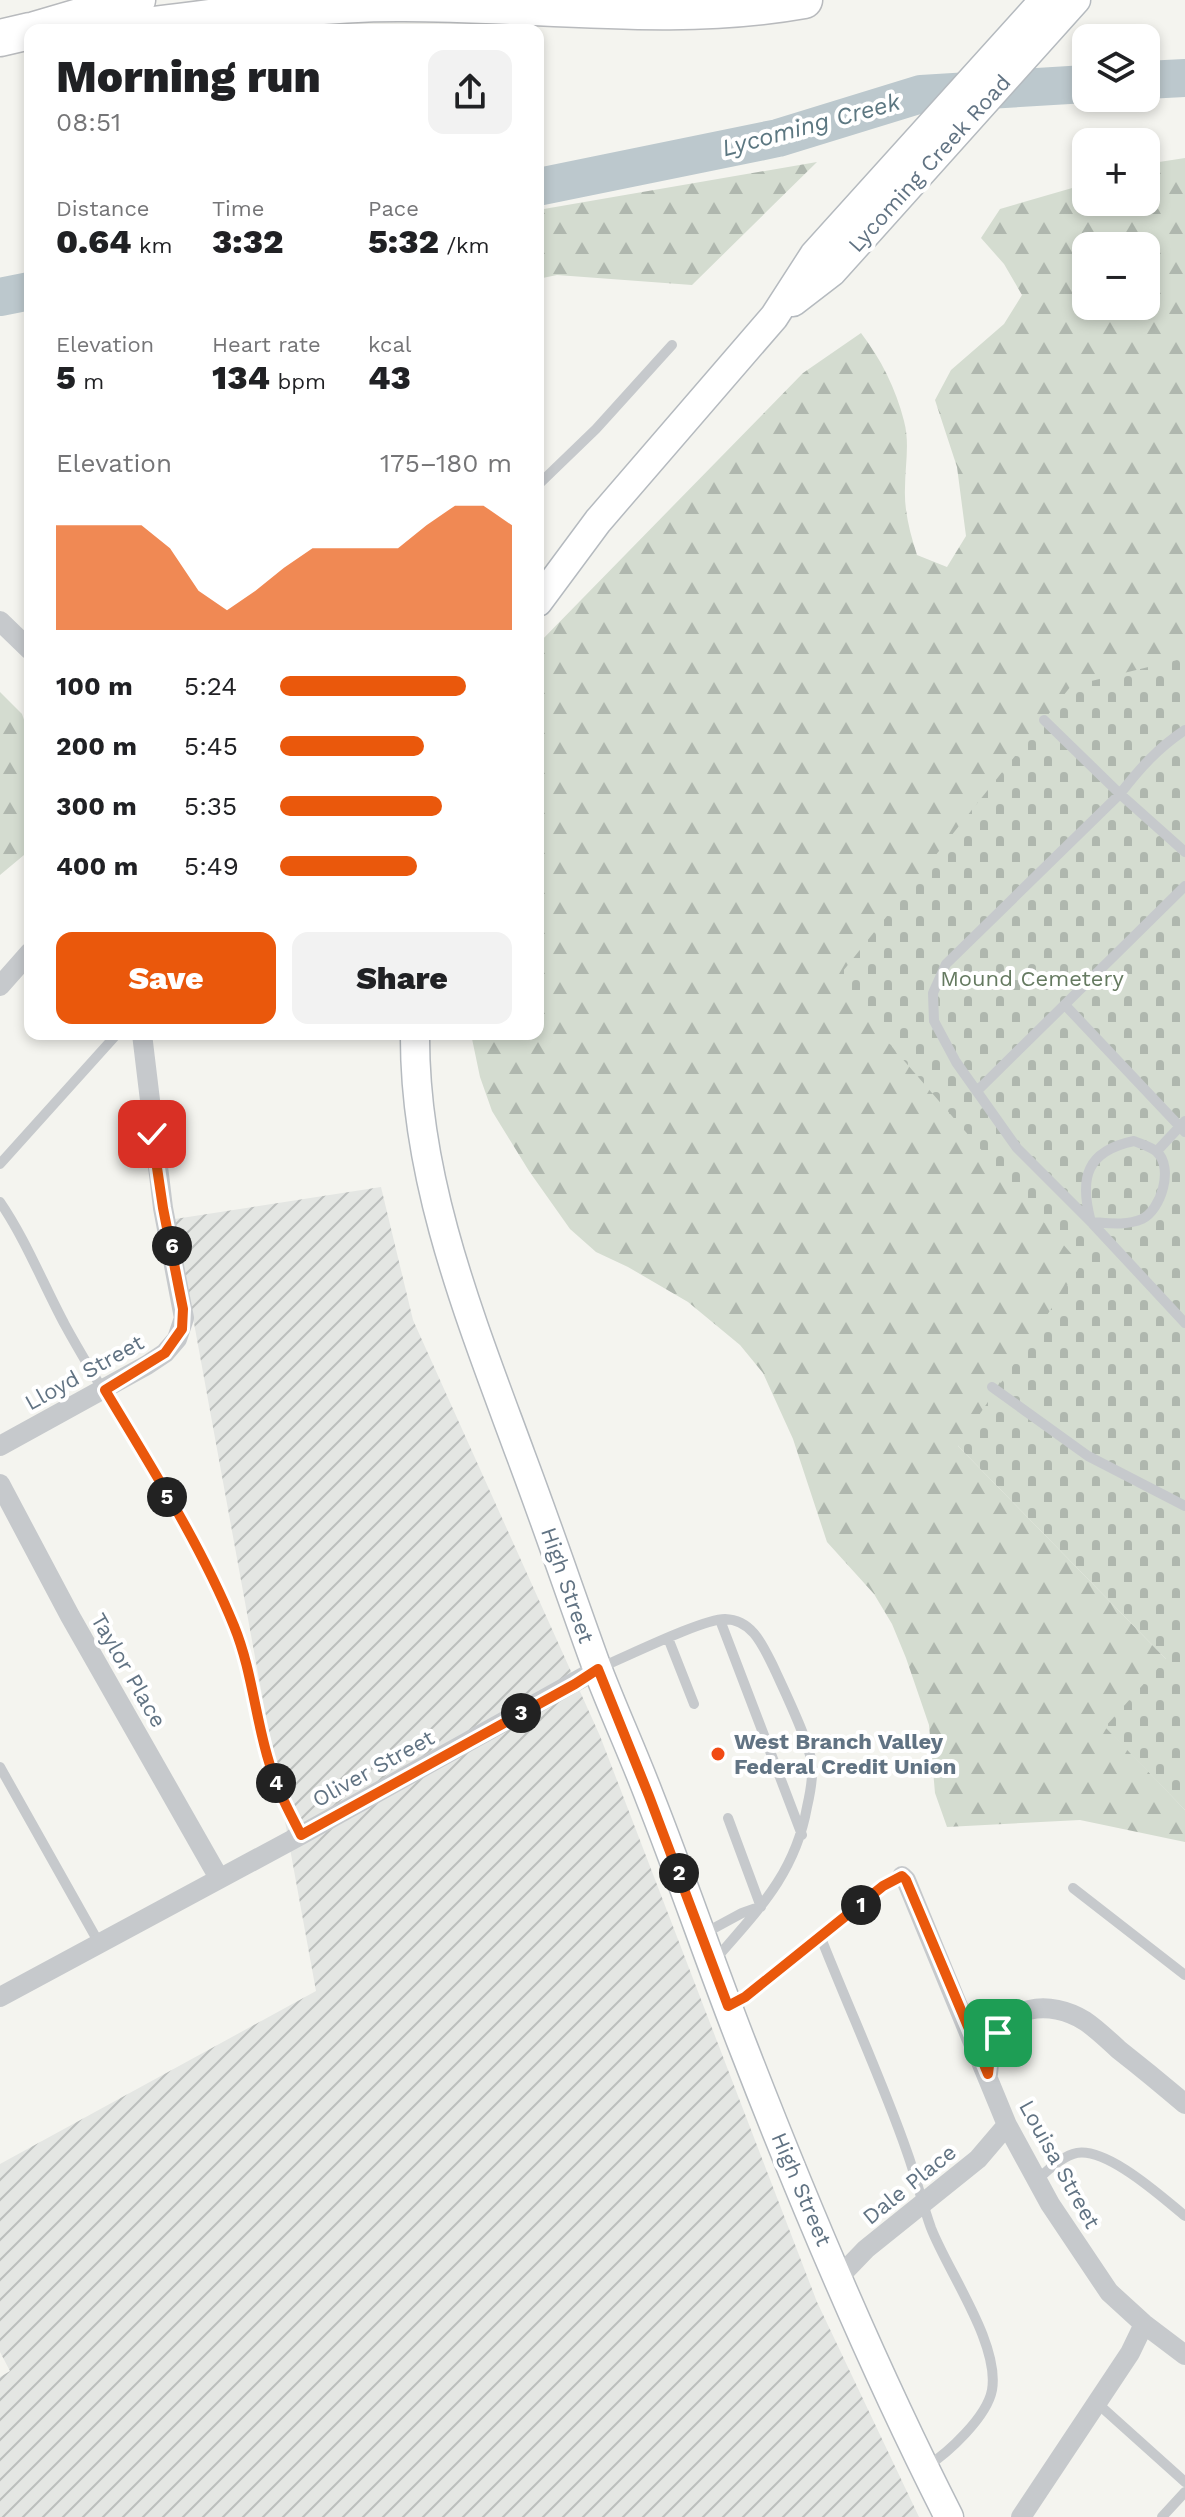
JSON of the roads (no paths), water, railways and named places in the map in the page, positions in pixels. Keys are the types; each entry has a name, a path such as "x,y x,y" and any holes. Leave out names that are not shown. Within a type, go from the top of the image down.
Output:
{"highway":[{"path":"56,24 137,0"},
{"path":"168,24 293,10 395,3 680,13 748,9 804,0"},
{"path":"0,40 24,33"},
{"path":"0,40 24,39"}],"main road":[{"name":"Lycoming Creek Road","path":"544,594 598,521 774,317 814,255 1044,0"},
{"name":"Lycoming Creek Road","path":"774,317 832,272 1076,0"},
{"name":"High Street","path":"415,1040 417,1088 425,1145 452,1261 472,1324 598,1669 728,2006 839,2277 949,2517"}],"street":[{"path":"0,621 24,644"},
{"path":"0,986 24,959"},
{"name":"Lloyd Street","path":"0,1446 105,1390 165,1353 182,1329 183,1309 163,1208 143,1040"},
{"name":"Taylor Place","path":"0,1484 70,1616 219,1878"},
{"name":"Oliver Street","path":"0,1997 301,1835 598,1669"},
{"name":"Louisa Street","path":"902,1876 1007,2125 1037,2180 1109,2292 1185,2355"},
{"path":"988,2074 991,2049 1009,2019 1031,2009 1048,2007 1085,2021 1185,2104"},
{"name":"Dale Place","path":"839,2277 866,2249 978,2159 1007,2125"},
{"path":"1021,2517 1097,2403 1144,2324"}],"lane":[{"path":"544,479 596,429 672,345"},
{"path":"1044,720 1185,852"},
{"path":"1185,730 1145,762 1120,794 946,964 933,993 934,1021 956,1062 1017,1148 1185,1323"},
{"path":"978,1090 1185,886"},
{"path":"1065,1005 1183,1127 1157,1151"},
{"path":"0,1164 112,1040"},
{"path":"1134,1141 1157,1151 1164,1162 1166,1182 1145,1218 1123,1224 1091,1222 1085,1199 1086,1178 1093,1160 1114,1145 1134,1141"},
{"path":"0,1202 14,1222 65,1326 195,1547 234,1626 250,1672 268,1761 277,1788 301,1835"},
{"path":"992,1387 1088,1456 1185,1506"},
{"path":"598,1669 668,1638 720,1620 746,1625 761,1641 787,1695 812,1763 802,1835 796,1852 761,1907 712,1964"},
{"path":"720,1620 802,1835"},
{"path":"668,1638 694,1704"},
{"path":"0,1767 99,1943"},
{"path":"728,1818 761,1907"},
{"path":"728,2006 745,1997 883,1886 902,1876"},
{"path":"1073,1888 1185,1975"},
{"path":"702,1936 742,1913 761,1907"},
{"path":"821,1938 907,2152 931,2228 982,2332 993,2374 988,2402 966,2432 945,2454 924,2468"},
{"path":"1037,2180 1072,2154 1093,2155 1119,2166 1144,2182 1185,2216"},
{"path":"1097,2403 1185,2482"},
{"path":"1162,2517 1185,2492"}],"waterway":[{"name":"Lycoming Creek","path":"1160,79 1185,78"},
{"name":"Lycoming Creek","path":"544,186 778,138 921,94 1072,85"},
{"name":"Lycoming Creek","path":"0,297 24,292"}],"place":[{"name":"West Branch Valley Federal Credit Union","path":"718,1754"}],"park label":[{"name":"Mound Cemetery","path":"1032,978"}]}
